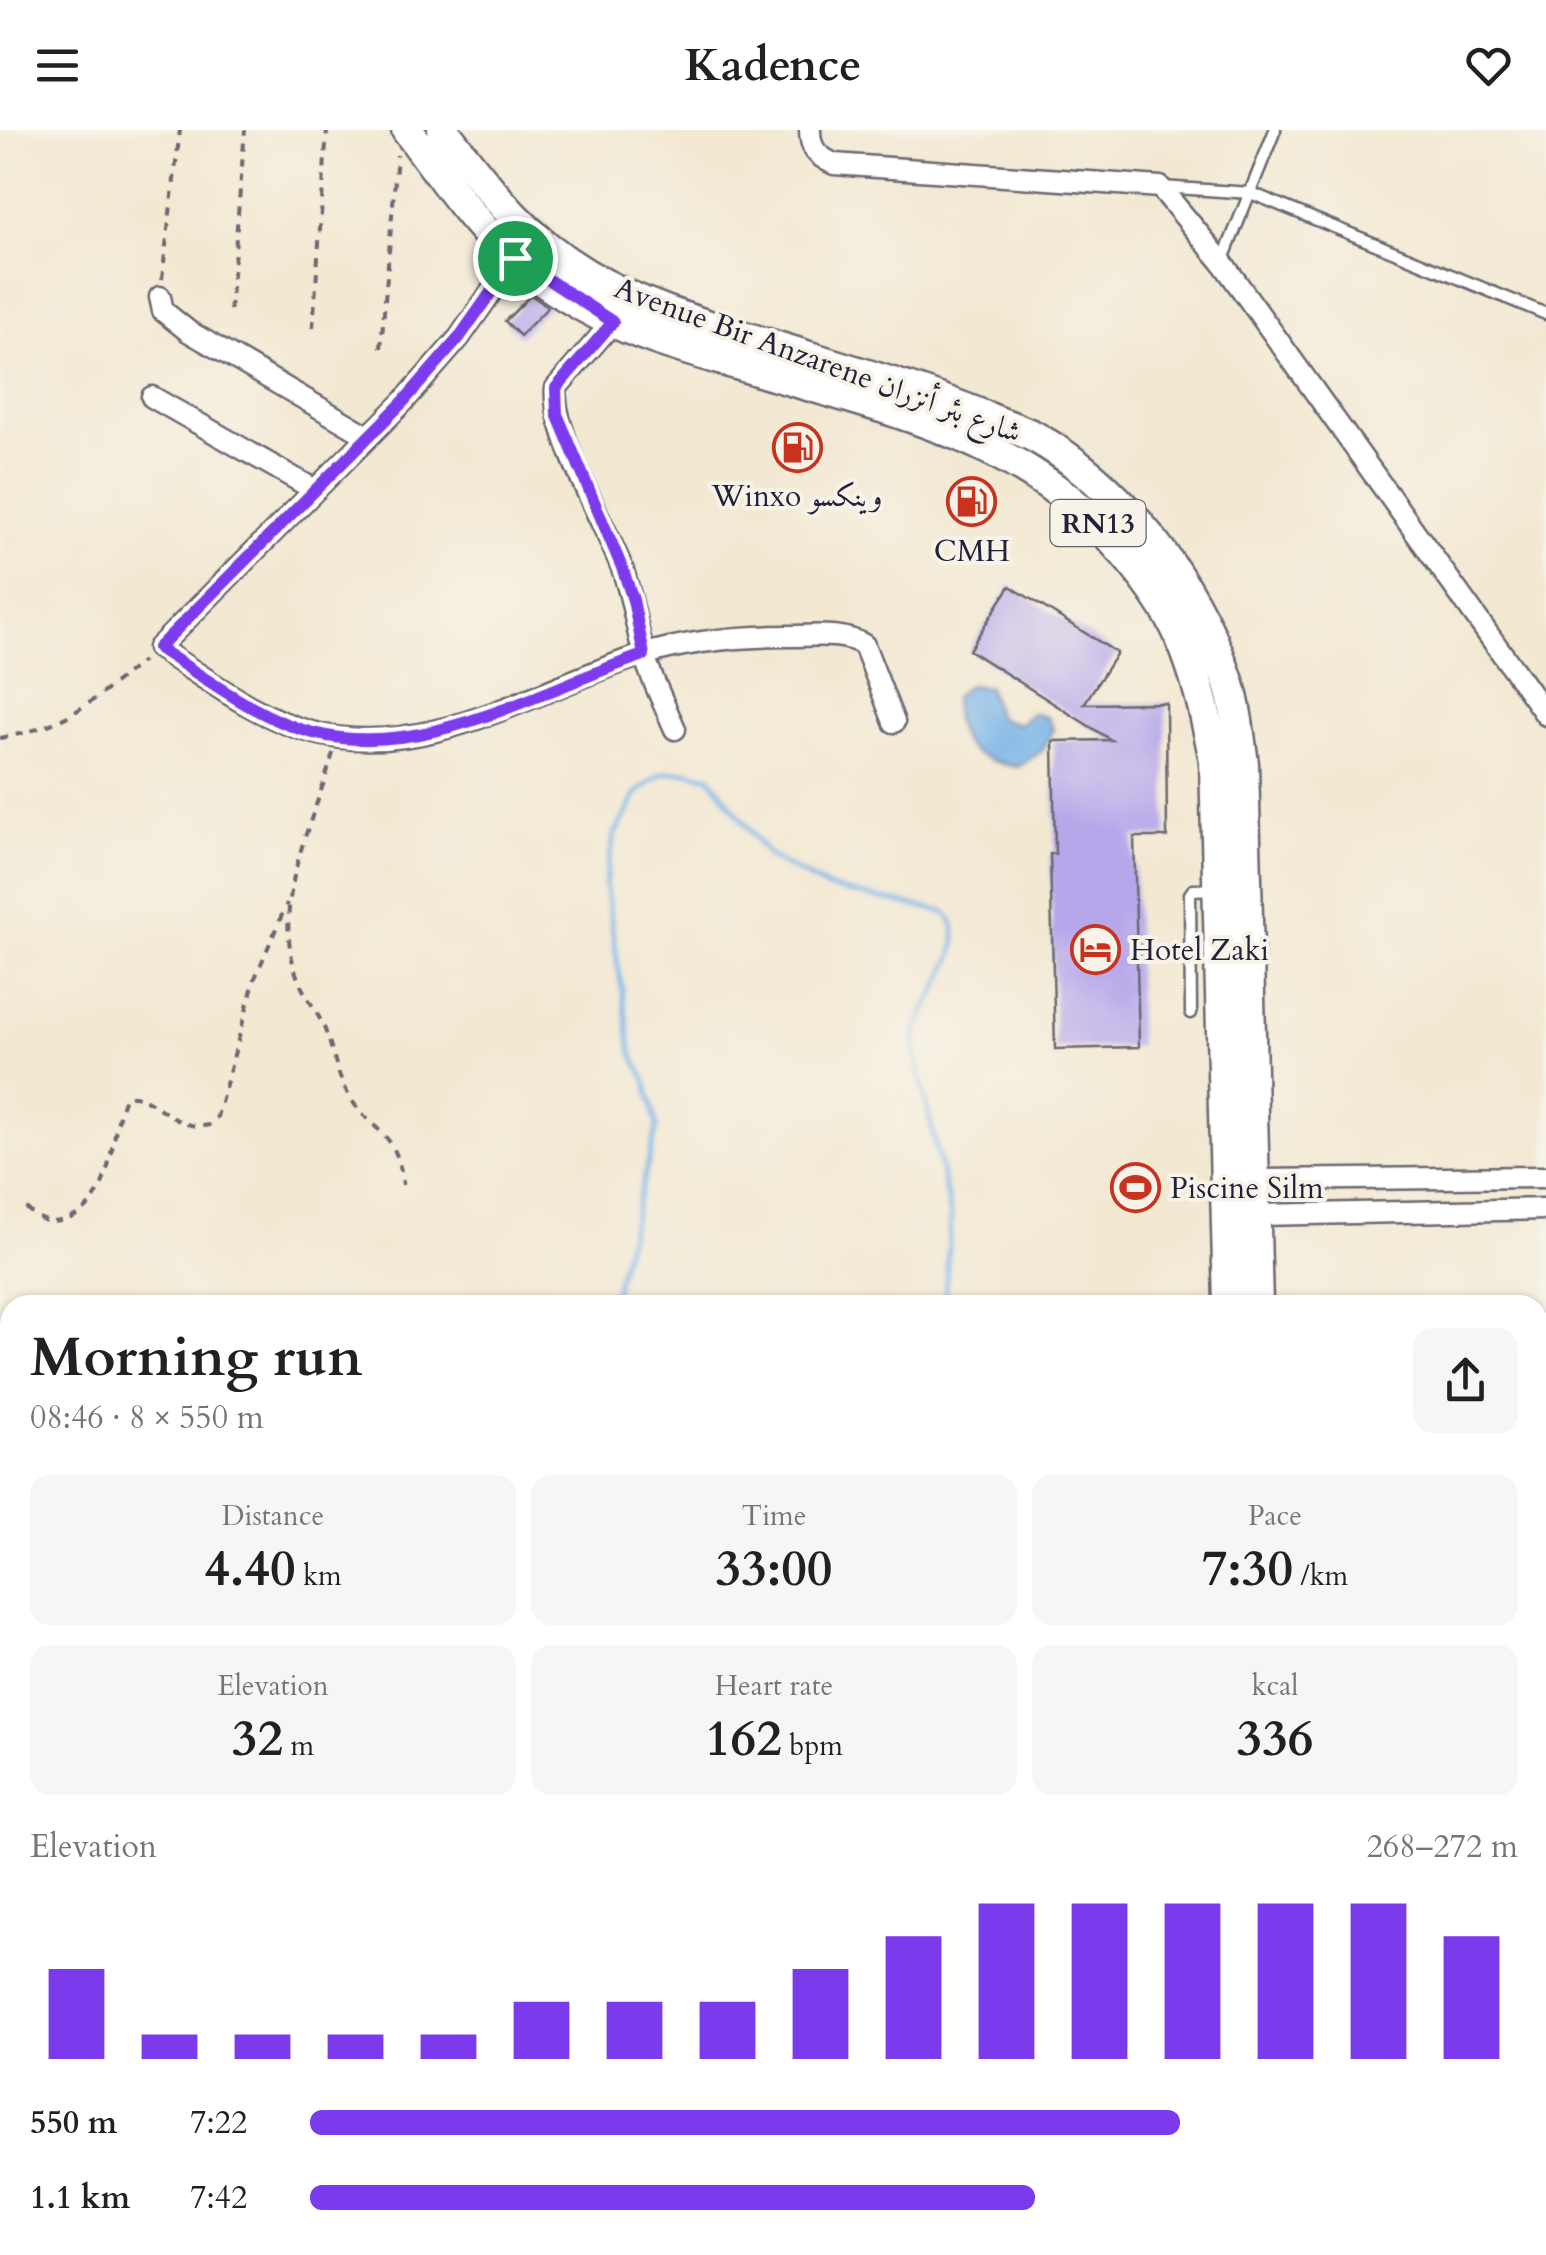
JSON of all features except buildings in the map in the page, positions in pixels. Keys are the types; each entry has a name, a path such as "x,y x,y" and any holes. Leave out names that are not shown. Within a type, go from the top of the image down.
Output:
{"main road":[{"name":"Avenue Bir Anzarene شارع بئر أنزران","path":"443,130 510,217 587,274 630,297 682,317 944,400 1034,437 1102,488 1128,512 1158,550 1218,654 1228,680 1241,747 1241,1214 1230,1295"},
{"name":"Avenue Bir Anzarene شارع بئر أنزران","path":"402,140 515,258 613,322 931,424 1016,460 1096,521 1147,580 1171,616 1201,691 1215,760 1241,1180"},
{"name":"Avenue Bir Anzarene شارع بئر أنزران","path":"1241,1214 1255,1295"}],"street":[{"path":"810,130 810,145 819,157 834,164 1160,187 1222,262 1546,715"},
{"path":"515,258 459,338 404,401 158,648 258,710 311,732 382,738 413,735 473,720 644,655 753,636 855,639 869,654 894,722"},
{"path":"160,297 163,312 188,331 368,436"},
{"path":"613,322 556,388 557,414 633,600 644,655 674,729"},
{"path":"152,397 315,490"},
{"path":"1241,1180 1546,1177"},
{"path":"1241,1214 1546,1209"}],"lane":[{"path":"1222,262 1275,130"},
{"path":"1160,187 1251,192 1546,314"},
{"path":"1191,1013 1190,894 1193,890 1220,888"}],"path":[{"path":"160,297 180,130"},
{"path":"230,310 245,130"},
{"path":"313,328 328,130"},
{"path":"381,348 402,140"},
{"path":"0,738 62,722 158,648"},
{"path":"26,1208 40,1220 50,1222 82,1212 109,1168 126,1096 135,1095 191,1127 209,1125 217,1117 255,978 287,903 338,737"},
{"path":"287,903 297,977 323,1024 348,1094 399,1155 403,1185"}],"water":[{"path":"968,685 988,687 998,718 1019,724 1033,713 1048,718 1053,729 1043,750 1018,767 988,760 968,747 957,727 954,697"}],"waterway":[{"path":"614,1295 657,1127 647,1083 632,1053 605,883 614,836 638,792 663,773 689,772 710,777 769,856 828,888 945,912 953,924 953,953 915,1040 951,1216 945,1295"}],"place":[{"name":"Winxo وينكسو","path":"797,447"},
{"name":"CMH","path":"972,502"},
{"name":"Hotel Zaki","path":"1095,950"},
{"name":"Piscine Silm","path":"1135,1188"}],"route":[{"path":"515,258 613,322 556,388 555,395 557,414 623,570 644,655 473,720 413,735 382,738 338,737 292,725 258,710 158,648 404,401 459,338 515,258"}]}
